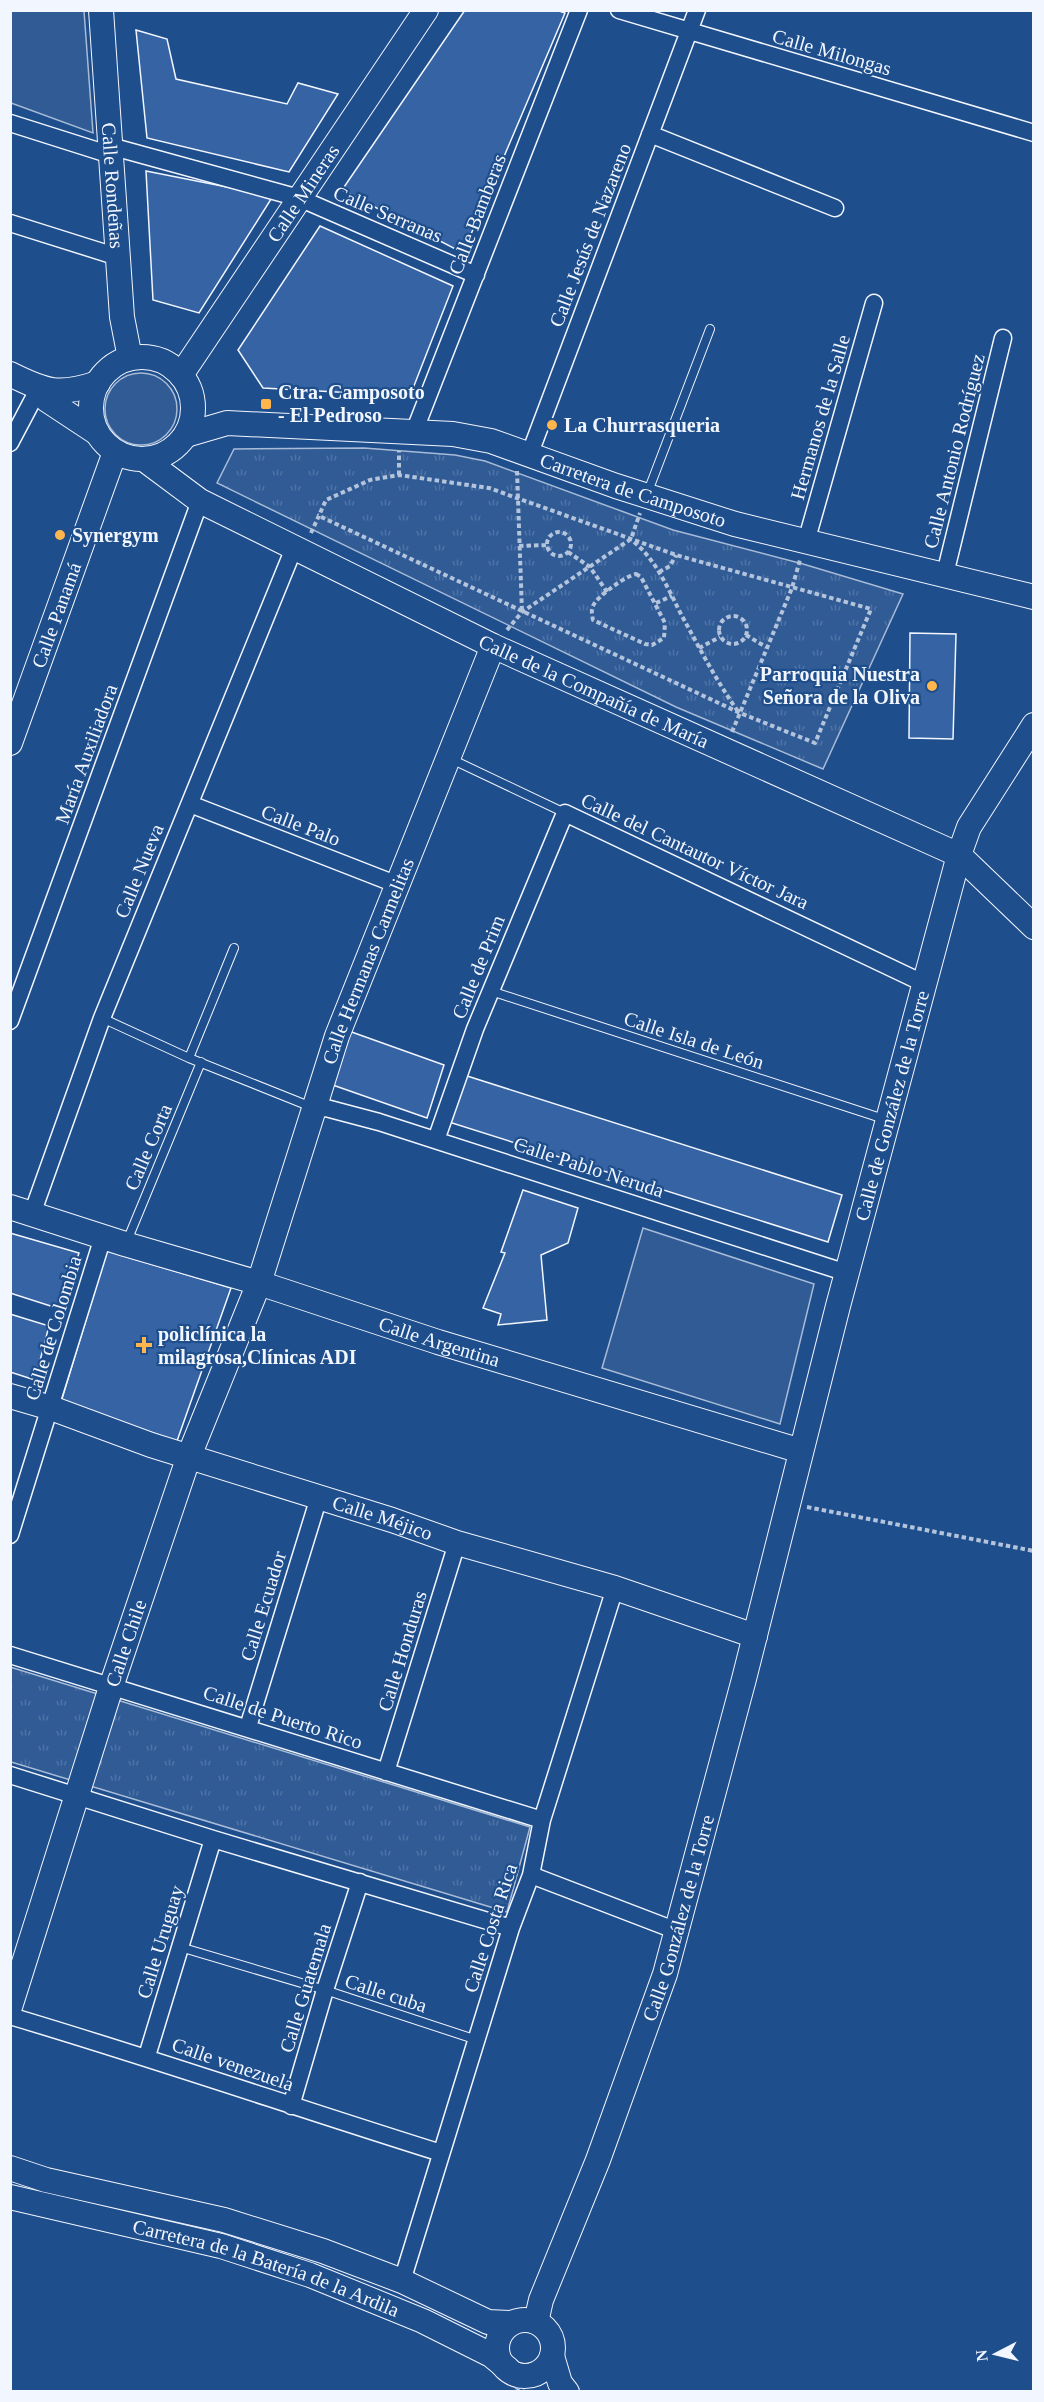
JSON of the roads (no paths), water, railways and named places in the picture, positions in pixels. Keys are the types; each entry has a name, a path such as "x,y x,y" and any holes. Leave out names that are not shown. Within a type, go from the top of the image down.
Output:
{"street":[{"name":"Calle Rondeñas","path":"100,10 122,317 130,358"},
{"name":"Calle Mineras","path":"181,375 426,10"},
{"name":"Calle Bamberas","path":"414,432 579,10"},
{"name":"Calle Milongas","path":"620,10 1034,133"},
{"name":"Calle Jesús de Nazareno","path":"526,452 698,10"},
{"name":"Calle Serranas","path":"10,123 110,151 299,198 476,275"},
{"path":"650,134 835,208"},
{"path":"10,223 118,257"},
{"name":"Hermanos de la Salle","path":"806,542 874,303"},
{"name":"Calle Antonio Rodríguez","path":"945,574 1003,338"},
{"path":"39,388 47,400 97,433 115,452 130,458 145,460 161,456 174,448 186,435 192,420 193,403 189,388 181,375 158,360 130,358 115,365 98,383 91,406 97,433"},
{"path":"10,374 39,388 62,393 98,383"},
{"path":"10,443 39,388"},
{"name":"Carretera de Camposoto","path":"193,403 214,418 227,423 453,434 526,452 646,496 735,524 1034,597"},
{"name":"Carretera de Camposoto","path":"186,435 227,423"},
{"name":"Calle Panamá","path":"10,743 115,452"},
{"name":"Calle de la Compañía de María","path":"145,460 200,501 493,646 959,855 1034,927"},
{"name":"María Auxiliadora","path":"10,1021 200,501"},
{"name":"Calle Nueva","path":"22,1210 190,804 299,551"},
{"name":"Calle Hermanas Carmelitas","path":"259,1283 316,1109 317,1094 337,1036 493,646"},
{"name":"Calle de González de la Torre","path":"788,1503 923,983 959,855 969,827 1034,725"},
{"name":"Calle Palo","path":"190,804 398,885"},
{"name":"Calle del Cantautor Víctor Jara","path":"565,813 923,983"},
{"name":"Calle de Prim","path":"436,1140 491,991 565,813"},
{"name":"Calle Pablo Neruda","path":"316,1109 326,1108 436,1140 847,1273"},
{"name":"Calle Argentina","path":"22,1210 114,1241 259,1283 438,1342 801,1451"},
{"name":"Calle de Colombia","path":"10,1535 51,1408 114,1241"},
{"name":"Calle Chile","path":"10,2007 111,1684 189,1456 259,1283"},
{"name":"Calle Méjico","path":"10,1396 457,1543 615,1588 755,1636"},
{"name":"Calle Ecuador","path":"248,1727 319,1497"},
{"name":"Calle González de la Torre","path":"536,2322 541,2300 598,2160 664,1974 755,1636 788,1503"},
{"name":"Calle Honduras","path":"386,1772 457,1543"},
{"name":"Calle Costa Rica","path":"402,2281 511,1928 531,1875 542,1820 615,1588"},
{"name":"Calle de Puerto Rico","path":"10,1655 111,1684 542,1820"},
{"path":"10,1775 213,1839 511,1928"},
{"name":"Calle Uruguay","path":"147,2056 213,1839"},
{"path":"531,1875 677,1931"},
{"name":"Calle Guatemala","path":"291,2106 360,1882"},
{"name":"Calle venezuela","path":"10,2016 147,2056 291,2106 441,2153"},
{"name":"Carretera de la Batería de la Ardila","path":"10,2168 46,2180 224,2220 323,2251 402,2281 488,2322 512,2324"},
{"name":"Carretera de la Batería de la Ardila","path":"10,2196 221,2246 310,2275 423,2321 491,2355 542,2391"},
{"path":"552,2356 542,2370 534,2374 512,2372 498,2354 500,2337 512,2324 520,2320 536,2322 549,2332 552,2340 552,2356 560,2383 567,2391"}],"lane":[{"path":"646,496 710,329"},
{"name":"Calle del Cantautor Víctor Jara","path":"449,758 565,813"},
{"path":"189,1058 234,948"},
{"name":"Calle Isla de León","path":"491,991 887,1120"},
{"path":"102,1018 189,1058 316,1109"},
{"name":"Calle Corta","path":"114,1241 201,1062"},
{"name":"Calle cuba","path":"180,1947 325,1990 477,2040"}],"place":[{"name":"Ctra. Camposoto - El Pedroso","path":"266,404"},
{"name":"La Churrasqueria","path":"552,425"},
{"name":"Synergym","path":"60,535"},
{"name":"Parroquia Nuestra Señora de la Oliva","path":"932,686"},
{"name":"policlínica la milagrosa,Clínicas ADI","path":"144,1345"}]}
